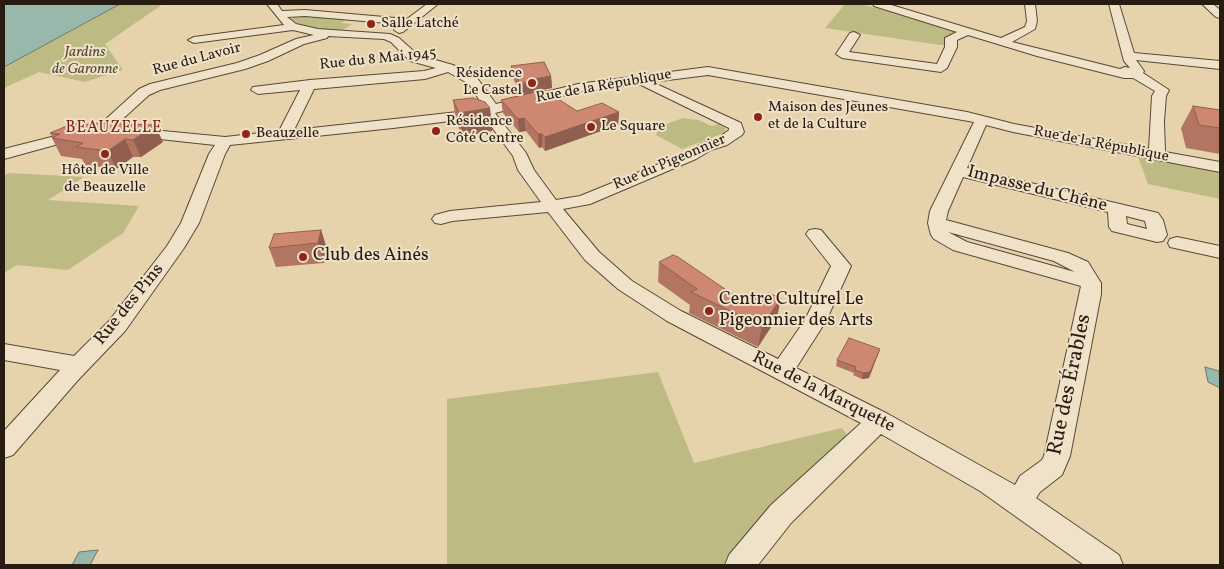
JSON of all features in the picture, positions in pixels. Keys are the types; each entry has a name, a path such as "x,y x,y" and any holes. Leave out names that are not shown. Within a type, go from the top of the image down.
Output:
{"street":[{"path":"272,4 279,14 293,27 300,41"},
{"path":"194,40 293,27 305,31 386,36 403,27 433,4"},
{"path":"878,4 1002,42 1125,73 1145,83 1159,96 1157,152"},
{"path":"1002,42 1030,28 1032,21 1030,4"},
{"path":"1114,4 1130,58 1138,71 1125,73"},
{"path":"1207,4 1220,15"},
{"path":"279,14 306,13 408,22"},
{"path":"854,36 842,54 941,68 951,47 951,38 968,31"},
{"name":"Rue du Lavoir","path":"100,129 144,92 155,87 264,58 300,41 339,33"},
{"name":"Rue de la Marquette","path":"386,36 395,40 414,58 449,68 473,81 492,107 488,113 521,156 526,170 552,206 592,256 625,285 674,316 879,421 1020,502 1108,565"},
{"path":"1130,58 1220,65"},
{"name":"Rue du 8 Mai 1945","path":"258,90 424,74 449,68"},
{"name":"Rue de la République","path":"100,129 225,140 284,135 439,119 490,110 578,88 694,72 722,72 982,119 1013,128 1220,161"},
{"name":"Rue du Pigeonnier","path":"552,206 584,200 691,156 706,147 722,142 737,132 736,126 646,84 641,79"},
{"name":"Rue du 8 Mai 1945","path":"284,135 310,84"},
{"name":"Rue des Érables","path":"982,119 940,211 937,223 940,235 960,246 1091,283 1091,294 1057,456 1053,467 1030,484 1020,502"},
{"path":"4,154 100,129"},
{"name":"Rue des Pins","path":"4,448 78,365 117,326 175,248 190,223 225,140"},
{"name":"Rue de la République","path":"1157,152 1220,167"},
{"name":"Impasse du Chêne","path":"958,171 1116,209"},
{"path":"441,219 450,216 552,206"},
{"path":"782,371 815,321 841,266 815,234"},
{"path":"1177,243 1219,245"},
{"path":"4,352 78,365"},
{"path":"740,565 781,514 879,421"}],"green space":[{"name":"Jardins de Garonne","path":"120,4 163,4 105,44 123,70 85,82 39,72 4,88 4,67"},
{"path":"845,4 860,4 958,32 948,37 947,46 825,28"},
{"path":"298,15 347,19 341,23 352,24 341,31 318,30 300,25 291,19"},
{"path":"683,118 698,120 712,126 718,124 725,128 725,131 682,149 656,135 658,127"},
{"path":"1138,157 1220,170 1220,199 1148,184"},
{"path":"9,173 84,177 48,200 139,206 123,233 68,270 17,265 4,273 4,175"},
{"path":"658,372 694,463 842,428 847,435 758,522 723,565 447,565 447,399"}],"shaded area":[{"path":"4,4 120,4 4,67"},
{"path":"1205,367 1219,371 1220,388 1208,382"},
{"path":"98,550 90,565 72,565 79,552"}],"building":[{"path":"544,62 551,76 529,80 531,81 520,84 511,66"},
{"path":"544,90 577,111 602,103 619,112 545,137 542,134 538,134 524,118 518,119 501,100"},
{"path":"473,98 485,102 490,108 459,113 453,100"},
{"path":"1193,106 1220,110 1220,128 1199,125"},
{"path":"74,123 84,125 93,123 155,125 133,140 125,139 108,151 76,147 83,143 52,138 60,134 50,133"},
{"path":"321,230 318,243 269,248 274,234"},
{"path":"673,255 741,300 746,297 753,301 757,297 764,299 768,293 781,298 762,326 691,292 697,289 659,262"},
{"path":"849,338 880,349 870,372 863,373 855,370 856,367 837,360"}],"place":[{"name":"Salle Latché","path":"371,24"},
{"name":"Résidence Le Castel","path":"532,83"},
{"name":"Maison des Jeunes et de la Culture","path":"758,117"},
{"name":"Le Square","path":"591,127"},
{"name":"Résidence Côté Centre","path":"436,131"},
{"name":"Beauzelle","path":"246,134"},
{"name":"Hôtel de Ville de Beauzelle","path":"105,154"},
{"name":"Club des Ainés","path":"303,257"},
{"name":"Centre Culturel Le Pigeonnier des Arts","path":"709,311"}],"district":[{"name":"BEAUZELLE","path":"114,129"}]}
